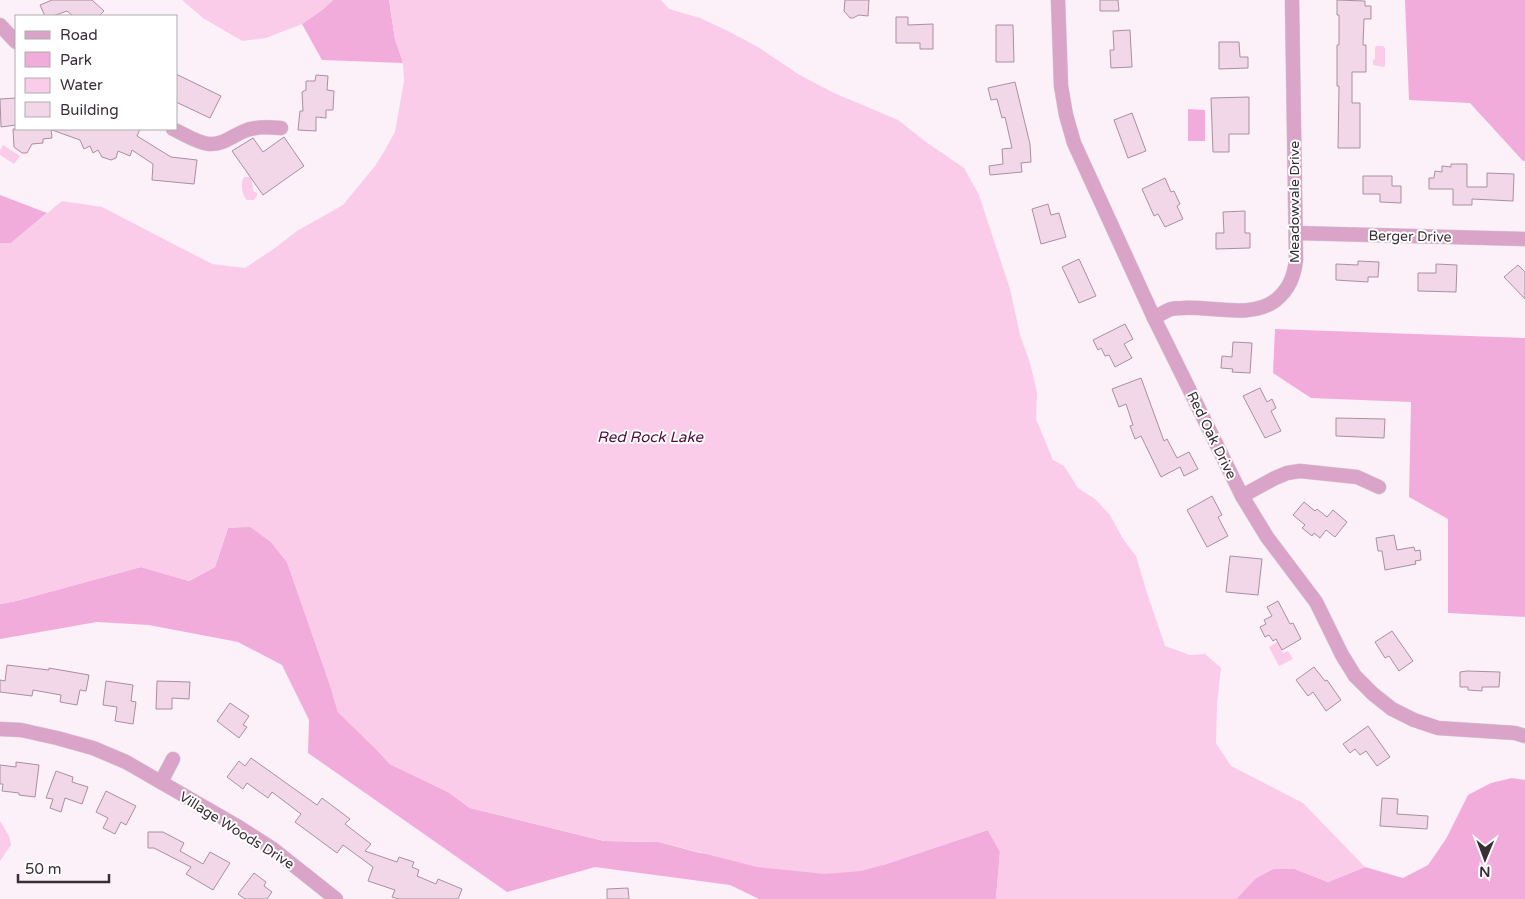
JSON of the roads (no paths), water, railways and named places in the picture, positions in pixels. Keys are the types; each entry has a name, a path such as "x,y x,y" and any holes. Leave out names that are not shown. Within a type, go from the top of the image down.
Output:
{"street":[{"name":"Red Oak Drive","path":"1058,0 1061,86 1066,115 1074,143 1154,318 1242,496 1267,537 1316,602 1355,676 1392,709 1414,720 1438,728 1515,733 1525,736"},
{"name":"Meadowvale Drive","path":"1154,318 1172,309 1196,307 1247,311 1261,309 1273,303 1290,285 1294,273 1296,233 1292,0"},
{"path":"0,25 15,41"},
{"path":"174,130 200,142 210,144 220,143 243,131 262,126 281,128"},
{"name":"Berger Drive","path":"1296,233 1525,239"},
{"path":"1242,496 1275,478 1287,473 1300,471 1357,477 1380,487"},
{"name":"Village Woods Drive","path":"0,729 21,730 58,738 93,748 126,762 273,849 336,899"},
{"path":"161,782 173,759"}],"water":[{"path":"182,0 333,0 302,24 266,38 242,41 203,18"},
{"name":"Red Rock Lake","path":"389,0 661,0 669,9 700,18 758,47 798,74 834,93 898,120 964,168 979,195 1010,289 1020,335 1030,363 1037,392 1036,419 1053,460 1064,466 1078,488 1095,499 1110,515 1123,539 1136,556 1165,646 1190,655 1205,654 1221,668 1217,704 1216,743 1231,766 1303,803 1365,867 1328,882 1295,869 1273,869 1256,878 1236,899 996,899 1000,852 988,830 861,871 825,874 757,867 659,842 605,841 470,808 448,792 390,764 338,712 287,562 271,542 250,527 228,528 215,567 189,581 141,567 0,604 0,243 11,243 62,201 102,207 212,264 245,268 297,231 343,205 375,166 395,132 404,81 403,63 395,39"},
{"path":"1376,46 1383,46 1385,48 1384,67 1373,65"},
{"path":"3,145 20,156 14,164 0,155"},
{"path":"244,177 250,177 252,180 253,191 257,193 254,200 247,200 244,195 242,186"},
{"path":"1277,642 1283,653 1288,651 1293,659 1279,666 1269,647"},
{"path":"0,821 9,836 11,845 0,861"}]}
